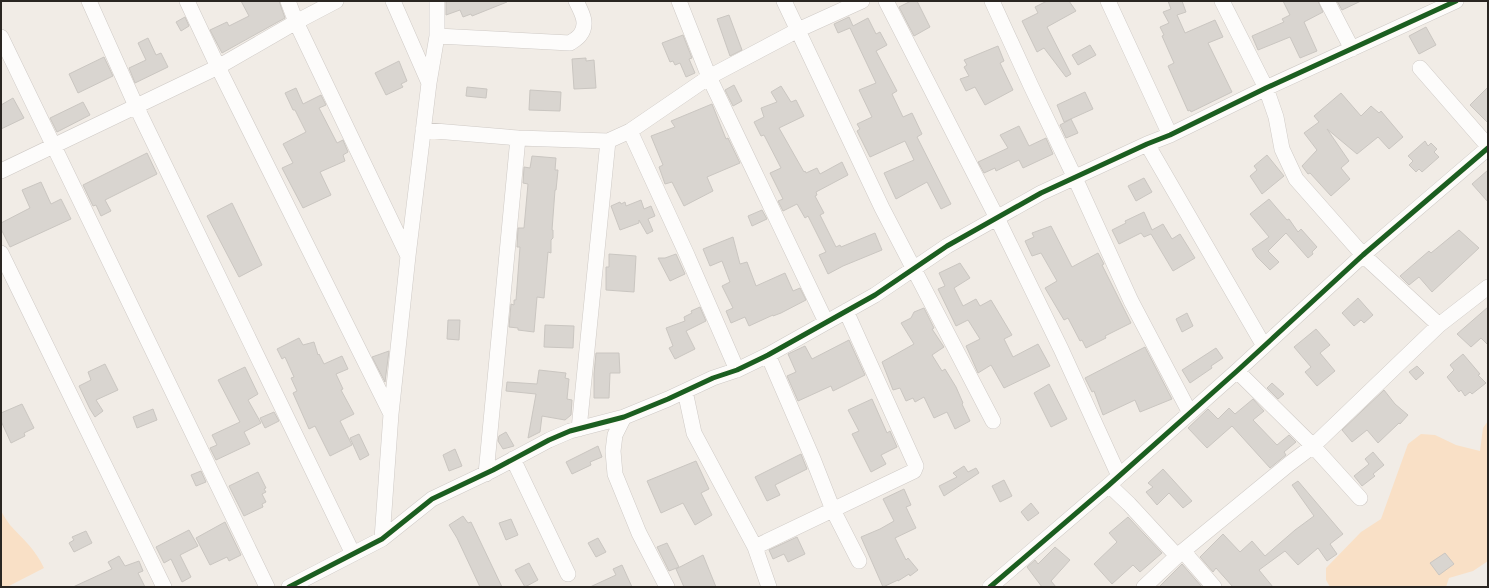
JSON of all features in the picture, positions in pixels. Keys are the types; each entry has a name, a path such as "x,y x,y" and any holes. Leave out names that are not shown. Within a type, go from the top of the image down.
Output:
{"street":[{"path":"89,1 136,106 353,554"},
{"path":"188,1 218,67 391,414"},
{"path":"288,1 296,22 408,256"},
{"path":"1,170 218,67 336,1"},
{"path":"393,1 429,83"},
{"path":"382,539 391,414 423,130 437,36 437,1"},
{"path":"437,36 570,43 581,35 585,24 583,14 576,1"},
{"path":"679,1 709,77 826,322"},
{"path":"784,1 882,208 994,421"},
{"path":"423,130 518,138 608,140 630,131 709,77 798,30 862,1"},
{"path":"886,1 997,218 1064,356 1114,480 1129,504 1214,587"},
{"path":"992,1 1131,300 1190,412"},
{"path":"1108,1 1170,135"},
{"path":"1222,1 1266,88 1276,117 1282,149 1296,179 1363,255 1439,325"},
{"path":"1326,1 1352,49"},
{"path":"289,587 382,539 432,499 486,474 549,440 570,431 624,417 713,378 737,370 768,355 875,295 947,246 1041,193 1147,144 1170,135 1266,88 1352,49 1430,6 1456,1"},
{"path":"1,37 267,587"},
{"path":"990,587 1114,480 1237,371 1363,255 1488,147 1420,68"},
{"path":"630,131 687,255 737,370"},
{"path":"486,474 518,138"},
{"path":"579,429 608,140"},
{"path":"1147,144 1264,346"},
{"path":"1,252 164,587"},
{"path":"1144,587 1180,554 1313,446 1439,325 1488,288"},
{"path":"755,547 914,471 916,466 846,310"},
{"path":"768,355 813,459 833,510 859,561"},
{"path":"1237,371 1313,446 1360,498"},
{"path":"685,391 694,433 755,547 769,587"},
{"path":"624,417 615,435 613,451 615,474 639,533 667,587"},
{"path":"513,460 568,574"}],"shaded area":[{"path":"1488,421 1488,561 1473,571 1449,578 1446,587 1330,587 1326,580 1326,568 1361,532 1381,519 1408,444 1421,434 1435,435 1456,445 1480,451 1483,428"},
{"path":"1,511 10,525 33,550 44,568 7,587 1,587"}],"building":[{"path":"241,1 279,1 285,18 222,53 210,30 227,22 229,26 249,16"},
{"path":"446,1 507,2 472,16 471,14 463,17 460,10 446,15"},
{"path":"911,1 917,1 930,27 914,36 899,7"},
{"path":"1047,1 1069,1 1076,11 1047,27 1071,74 1066,77 1044,48 1037,52 1022,21 1038,13 1035,7"},
{"path":"1168,1 1182,1 1186,12 1177,15 1185,33 1215,20 1223,37 1208,43 1232,92 1191,112 1190,110 1188,111 1168,66 1174,63 1162,36 1164,35 1160,27 1169,23 1163,12 1171,9"},
{"path":"1283,1 1318,1 1323,12 1304,22 1317,51 1300,58 1290,37 1258,50 1252,36 1284,22 1282,19 1290,15"},
{"path":"1337,1 1361,1 1342,10"},
{"path":"729,15 742,50 730,56 717,19"},
{"path":"185,17 189,26 181,31 176,22"},
{"path":"849,17 853,26 868,18 876,34 880,32 887,45 876,51 897,91 892,94 903,117 912,113 922,134 917,137 951,204 941,209 927,182 896,199 884,173 914,160 905,141 870,157 857,131 860,129 857,124 872,117 859,90 876,83 850,28 838,33 834,24"},
{"path":"1426,27 1436,45 1419,54 1409,36"},
{"path":"683,35 692,58 689,59 695,73 686,77 680,63 675,65 673,61 670,62 662,43"},
{"path":"148,38 156,55 161,53 168,67 135,83 129,68 146,60 138,43"},
{"path":"1090,45 1096,55 1078,65 1072,55"},
{"path":"998,46 1004,61 1000,63 1013,90 985,105 975,87 966,91 960,79 969,76 964,67 967,65 964,60"},
{"path":"104,57 113,76 78,93 69,74"},
{"path":"586,58 586,61 594,60 596,88 574,89 572,59"},
{"path":"399,61 407,81 401,84 403,87 386,95 375,73"},
{"path":"734,85 742,101 733,106 725,90"},
{"path":"781,86 791,102 796,100 804,116 779,128 804,172 805,171 806,173 817,168 820,174 842,162 848,175 816,192 817,195 815,196 824,213 820,215 836,247 840,245 841,247 875,233 882,250 843,266 828,274 819,255 826,252 808,216 805,218 797,204 783,211 778,201 783,199 770,173 781,168 764,135 761,136 754,122 764,117 761,108 777,102 771,92"},
{"path":"467,87 487,89 486,98 466,96"},
{"path":"1488,87 1488,123 1470,105"},
{"path":"296,88 303,104 321,95 326,105 319,108 337,143 343,140 348,152 343,155 345,161 320,172 331,195 303,208 282,168 293,163 283,144 306,132 285,93"},
{"path":"530,90 561,92 560,111 529,110"},
{"path":"1085,92 1093,109 1064,122 1057,105"},
{"path":"1341,93 1361,116 1371,106 1379,113 1381,111 1403,137 1389,149 1378,137 1357,154 1327,129 1349,161 1341,168 1350,179 1331,196 1310,173 1308,174 1302,166 1317,150 1304,133 1319,122 1314,116"},
{"path":"13,98 24,118 1,129 1,105"},
{"path":"83,102 90,115 57,132 50,118"},
{"path":"712,104 726,139 728,138 740,163 707,177 713,191 684,206 672,182 665,184 659,167 663,165 651,136 675,127 671,121"},
{"path":"1071,119 1078,133 1066,138 1060,125"},
{"path":"1019,126 1029,146 1046,138 1053,154 1023,168 1019,160 996,171 995,168 984,173 978,162 1008,148 1000,135"},
{"path":"1425,141 1428,146 1431,143 1437,149 1434,152 1439,157 1422,172 1419,169 1416,172 1409,165 1413,161 1408,156"},
{"path":"147,153 157,174 105,200 111,211 101,216 96,205 93,206 83,185"},
{"path":"1267,155 1284,176 1262,194 1250,176 1257,170 1254,166"},
{"path":"532,156 556,158 555,170 558,170 555,190 551,253 548,252 544,298 537,297 534,332 509,327 511,304 514,305 514,300 516,300 520,247 517,247 518,228 524,228 528,184 523,183 524,167 530,168"},
{"path":"1488,170 1488,202 1472,184"},
{"path":"1144,178 1152,192 1136,201 1128,186"},
{"path":"41,182 51,204 61,199 71,219 10,247 1,229 1,223 30,208 22,190"},
{"path":"1269,199 1287,220 1289,219 1298,232 1301,229 1317,247 1312,252 1313,254 1308,258 1286,233 1268,251 1279,262 1270,270 1257,257 1252,249 1269,237 1250,214"},
{"path":"641,200 644,209 651,206 655,216 648,219 653,231 647,234 639,220 639,223 620,230 611,206 620,202 621,204 625,202 626,206"},
{"path":"232,203 262,265 239,277 207,216"},
{"path":"762,210 767,219 752,226 748,216"},
{"path":"1144,212 1152,230 1163,224 1172,239 1180,234 1195,258 1173,271 1151,234 1144,237 1141,233 1119,244 1112,230 1126,223 1125,221"},
{"path":"1051,226 1072,267 1098,253 1104,264 1102,265 1131,323 1105,336 1106,338 1086,348 1082,340 1080,341 1068,318 1064,320 1045,288 1057,281 1041,253 1032,256 1025,241 1034,237 1032,233"},
{"path":"1459,230 1479,248 1432,292 1419,277 1409,285 1400,276 1429,251 1431,253"},
{"path":"733,237 740,264 747,262 756,286 785,273 793,291 800,288 806,300 781,313 749,326 745,317 731,323 726,311 733,308 722,286 730,282 722,261 710,266 703,249"},
{"path":"609,254 636,256 634,292 606,290 606,267 609,267"},
{"path":"676,254 685,274 670,281 658,258 665,258"},
{"path":"960,263 970,278 954,288 963,306 976,299 980,306 991,300 1012,335 1004,339 1013,357 1038,344 1050,366 1004,388 991,365 978,373 966,346 980,339 968,320 956,326 938,289 945,286 939,273"},
{"path":"1358,298 1373,315 1364,323 1361,320 1354,326 1342,313"},
{"path":"700,307 706,321 686,331 695,349 675,359 669,348 673,346 666,328 685,321 684,317 692,313 691,311"},
{"path":"1488,307 1488,345 1481,338 1471,347 1457,334"},
{"path":"924,308 934,328 932,329 944,347 932,355 942,371 945,369 956,387 970,421 955,429 947,412 934,418 924,397 915,402 913,398 906,401 900,388 893,390 882,362 914,344 901,323 911,318 914,312"},
{"path":"1187,313 1193,326 1182,332 1176,319"},
{"path":"448,320 460,320 459,340 447,339"},
{"path":"545,325 574,326 573,348 544,347"},
{"path":"1316,329 1330,345 1320,353 1335,371 1317,386 1305,372 1311,367 1294,347"},
{"path":"299,338 303,345 314,342 318,355 319,354 324,364 342,356 348,369 336,374 343,389 341,390 354,414 340,421 352,445 330,456 315,426 309,429 293,393 297,391 291,378 294,377 285,357 282,359 277,349"},
{"path":"849,340 865,375 833,391 831,386 798,401 787,376 796,372 788,354 805,346 812,359"},
{"path":"1145,347 1172,399 1140,412 1135,400 1103,415 1094,391 1092,392 1085,378"},
{"path":"1216,348 1223,358 1211,366 1212,368 1190,383 1182,370"},
{"path":"389,351 385,382 372,357"},
{"path":"596,353 619,353 620,373 610,373 609,398 594,398"},
{"path":"1463,354 1480,374 1478,375 1486,383 1472,394 1470,392 1465,396 1461,390 1459,392 1447,377 1454,370 1450,365"},
{"path":"105,364 118,390 96,400 103,411 95,417 79,386 91,380 88,372"},
{"path":"1417,366 1424,373 1416,380 1409,372"},
{"path":"245,367 258,394 248,400 261,423 244,432 250,444 216,460 210,448 217,445 212,435 240,422 218,380"},
{"path":"539,370 566,373 565,378 569,379 567,399 572,400 571,415 565,420 542,416 540,432 528,438 536,394 506,391 507,382 537,384"},
{"path":"1272,383 1284,394 1278,399 1267,388"},
{"path":"1049,384 1067,419 1051,427 1034,393"},
{"path":"1384,390 1395,404 1408,415 1378,443 1367,430 1352,442 1342,430"},
{"path":"872,399 887,433 890,431 897,447 881,455 886,464 871,472 852,434 859,431 848,410"},
{"path":"1253,399 1264,411 1253,420 1277,445 1289,435 1296,442 1284,452 1286,455 1270,468 1232,426 1207,448 1188,428 1208,409 1218,419 1229,408 1235,414"},
{"path":"22,404 34,428 24,433 25,436 11,443 1,421 1,413"},
{"path":"153,409 157,420 137,428 133,417"},
{"path":"274,412 279,421 265,428 260,418"},
{"path":"506,432 514,446 503,449 498,441 499,436"},
{"path":"359,434 369,455 360,460 350,438"},
{"path":"598,446 602,457 590,462 591,465 572,474 566,462"},
{"path":"455,449 462,466 449,471 443,455"},
{"path":"1373,452 1384,465 1373,474 1375,476 1362,486 1354,476 1369,464 1365,459"},
{"path":"801,454 807,469 775,485 780,495 767,501 755,477"},
{"path":"696,461 709,489 701,493 712,515 695,525 683,503 661,513 647,481"},
{"path":"964,466 968,472 976,468 979,473 944,496 939,486 957,477 953,473"},
{"path":"1163,469 1192,501 1183,508 1169,493 1157,505 1146,492 1153,487 1148,483"},
{"path":"201,471 206,482 196,486 191,475"},
{"path":"258,472 266,488 264,489 266,492 262,494 266,502 262,504 263,507 244,516 229,486"},
{"path":"1004,480 1012,496 1000,502 992,486"},
{"path":"1298,481 1343,534 1330,544 1337,554 1327,561 1318,548 1298,565 1285,551 1259,570 1273,587 1233,587 1216,568 1213,572 1200,557 1223,534 1240,552 1252,541 1265,556 1314,516 1292,485"},
{"path":"904,489 911,505 906,507 916,528 895,538 906,560 908,558 918,570 910,576 909,574 898,581 883,587 861,537 894,521 883,499"},
{"path":"1031,503 1039,513 1028,521 1021,512"},
{"path":"463,516 468,523 471,522 502,587 480,587 457,538 449,525"},
{"path":"1128,517 1162,553 1140,572 1133,565 1112,584 1094,564 1117,542 1109,533"},
{"path":"511,519 518,535 506,540 499,523"},
{"path":"225,522 241,555 229,561 227,557 210,565 196,538"},
{"path":"189,530 198,546 180,555 191,577 182,582 171,559 164,563 156,547"},
{"path":"86,531 92,543 74,552 69,543 74,540 72,537"},
{"path":"797,537 805,554 788,562 784,554 773,559 769,550"},
{"path":"598,538 606,552 596,557 588,543"},
{"path":"667,543 679,567 669,571 657,547"},
{"path":"1055,547 1070,560 1051,581 1056,587 1042,587 1027,567 1035,560 1038,564"},
{"path":"1445,553 1454,564 1439,575 1430,563"},
{"path":"703,555 716,587 684,587 676,569"},
{"path":"119,556 125,566 139,561 143,571 138,573 145,587 73,587 112,569 108,562"},
{"path":"529,563 538,580 525,587 515,570"},
{"path":"1182,564 1202,587 1159,587"},
{"path":"622,565 632,587 590,587 616,575 613,569"}],"cycle path":[{"path":"289,587 382,539 432,499 493,470 549,440 570,431 624,417 713,378 737,370 768,355 875,295 947,246 1041,193 1147,144 1170,135 1266,88 1456,1"},
{"path":"990,587 1109,485 1237,371 1363,255 1488,148"}]}
